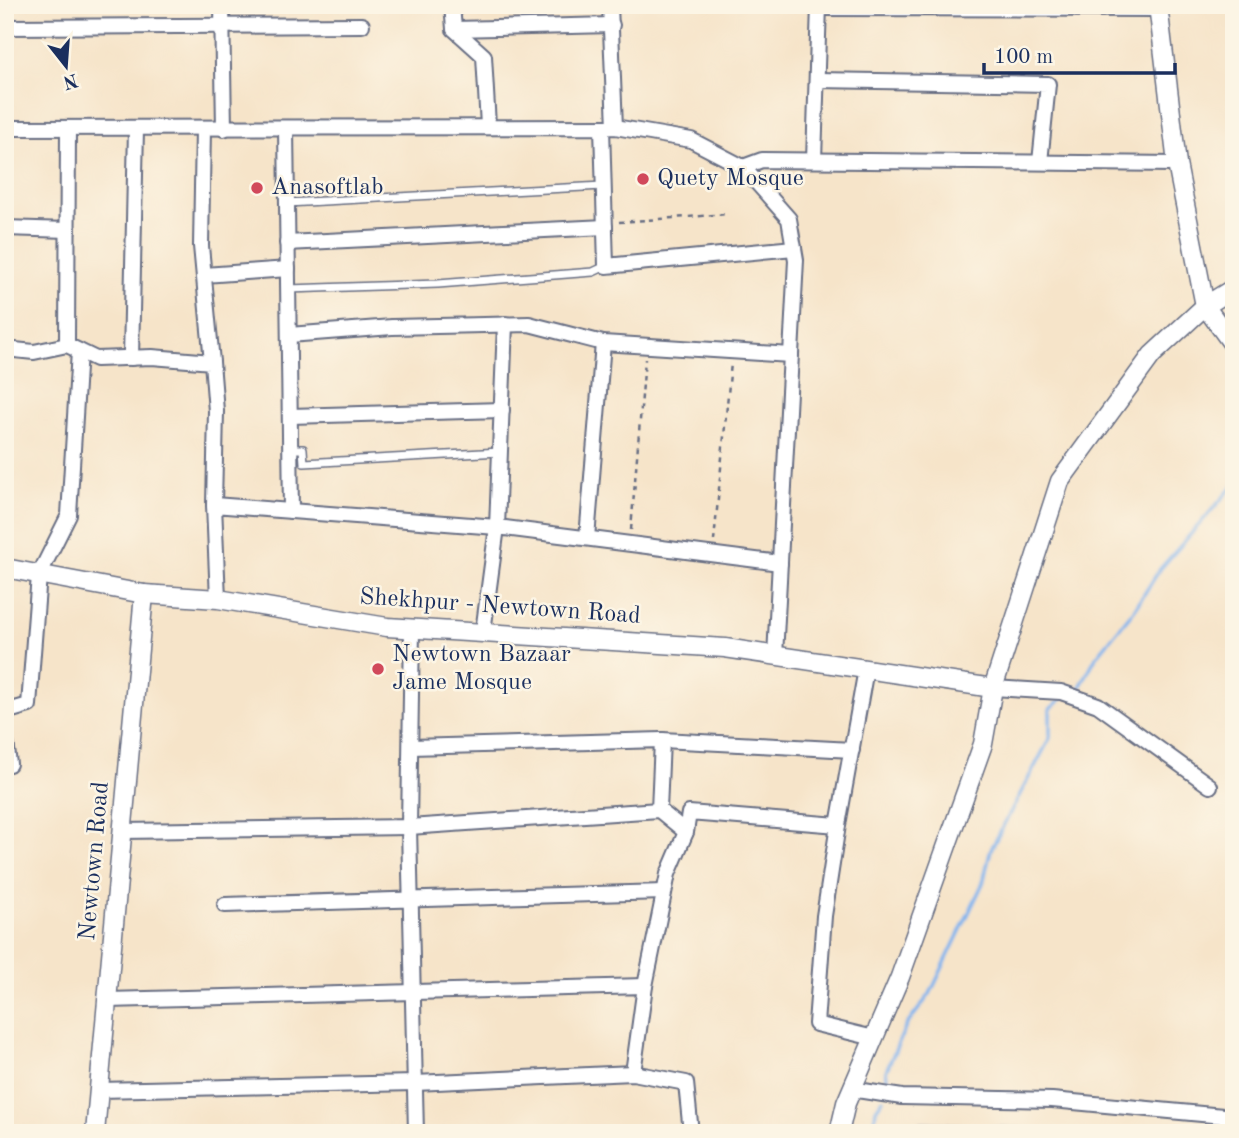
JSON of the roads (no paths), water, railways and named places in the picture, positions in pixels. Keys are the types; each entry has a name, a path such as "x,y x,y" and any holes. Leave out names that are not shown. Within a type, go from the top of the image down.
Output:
{"street":[{"path":"222,5 224,128"},
{"path":"452,5 454,29 484,56 488,126"},
{"path":"610,5 612,25 604,186 606,266 794,248"},
{"path":"814,160 819,7 1158,7 1177,164 1205,306 1234,346"},
{"path":"5,27 362,25"},
{"path":"454,29 612,25"},
{"path":"817,80 1048,84 1040,162"},
{"path":"5,128 608,127 691,140 743,167 789,219 796,260 775,656"},
{"path":"5,712 29,705 39,575 69,515 73,348 68,230 68,128"},
{"path":"131,358 136,128"},
{"path":"286,128 291,511"},
{"path":"203,129 204,275 216,411 214,505 218,598"},
{"path":"743,167 761,160 1177,164"},
{"path":"287,243 605,225"},
{"path":"5,229 68,230"},
{"path":"204,275 288,269"},
{"path":"839,1133 852,1089 900,977 983,744 993,688 1060,481 1152,355 1205,306 1234,288"},
{"path":"483,632 498,527 505,324"},
{"path":"289,335 392,327 529,324 603,343 791,355"},
{"path":"587,538 603,343"},
{"path":"5,349 34,352 73,348 96,359 212,362"},
{"path":"290,416 502,410"},
{"path":"214,505 498,527 780,564"},
{"name":"Shekhpur - Newtown Road","path":"5,568 144,594 218,598 387,627 725,648 993,688"},
{"name":"Newtown Road","path":"95,1133 144,594"},
{"path":"412,628 409,827 416,1133"},
{"path":"866,669 824,916 816,1024 874,1038"},
{"path":"993,688 1060,692 1098,705 1210,786"},
{"path":"5,734 9,764"},
{"path":"411,747 662,740 852,750"},
{"path":"659,810 662,740"},
{"path":"122,831 409,827 659,810 686,832"},
{"path":"633,1073 645,986 664,892 686,832 689,813 838,825"},
{"path":"225,905 664,892"},
{"path":"107,1000 645,986"},
{"path":"99,1090 415,1083 633,1073 686,1083 691,1133"},
{"path":"852,1089 902,1097 1052,1100 1234,1117"}],"lane":[{"path":"287,203 604,186"},
{"path":"288,289 451,283 593,272 606,266"},
{"path":"290,449 303,449 304,463 500,452"}],"water":[{"path":"921,1122 1041,1130 1041,1133 921,1133"}],"waterway":[{"path":"1074,692 1079,689 1096,657 1134,610 1160,569 1234,485"},
{"path":"889,1090 886,1071 906,1026 930,994 983,883 991,849 1050,738 1050,709 1064,697"},
{"path":"873,1133 876,1109 883,1099"}],"place":[{"name":"Quety Mosque","path":"643,179"},
{"name":"Anasoftlab","path":"257,188"},
{"name":"Newtown Bazaar Jame Mosque","path":"378,669"}]}
